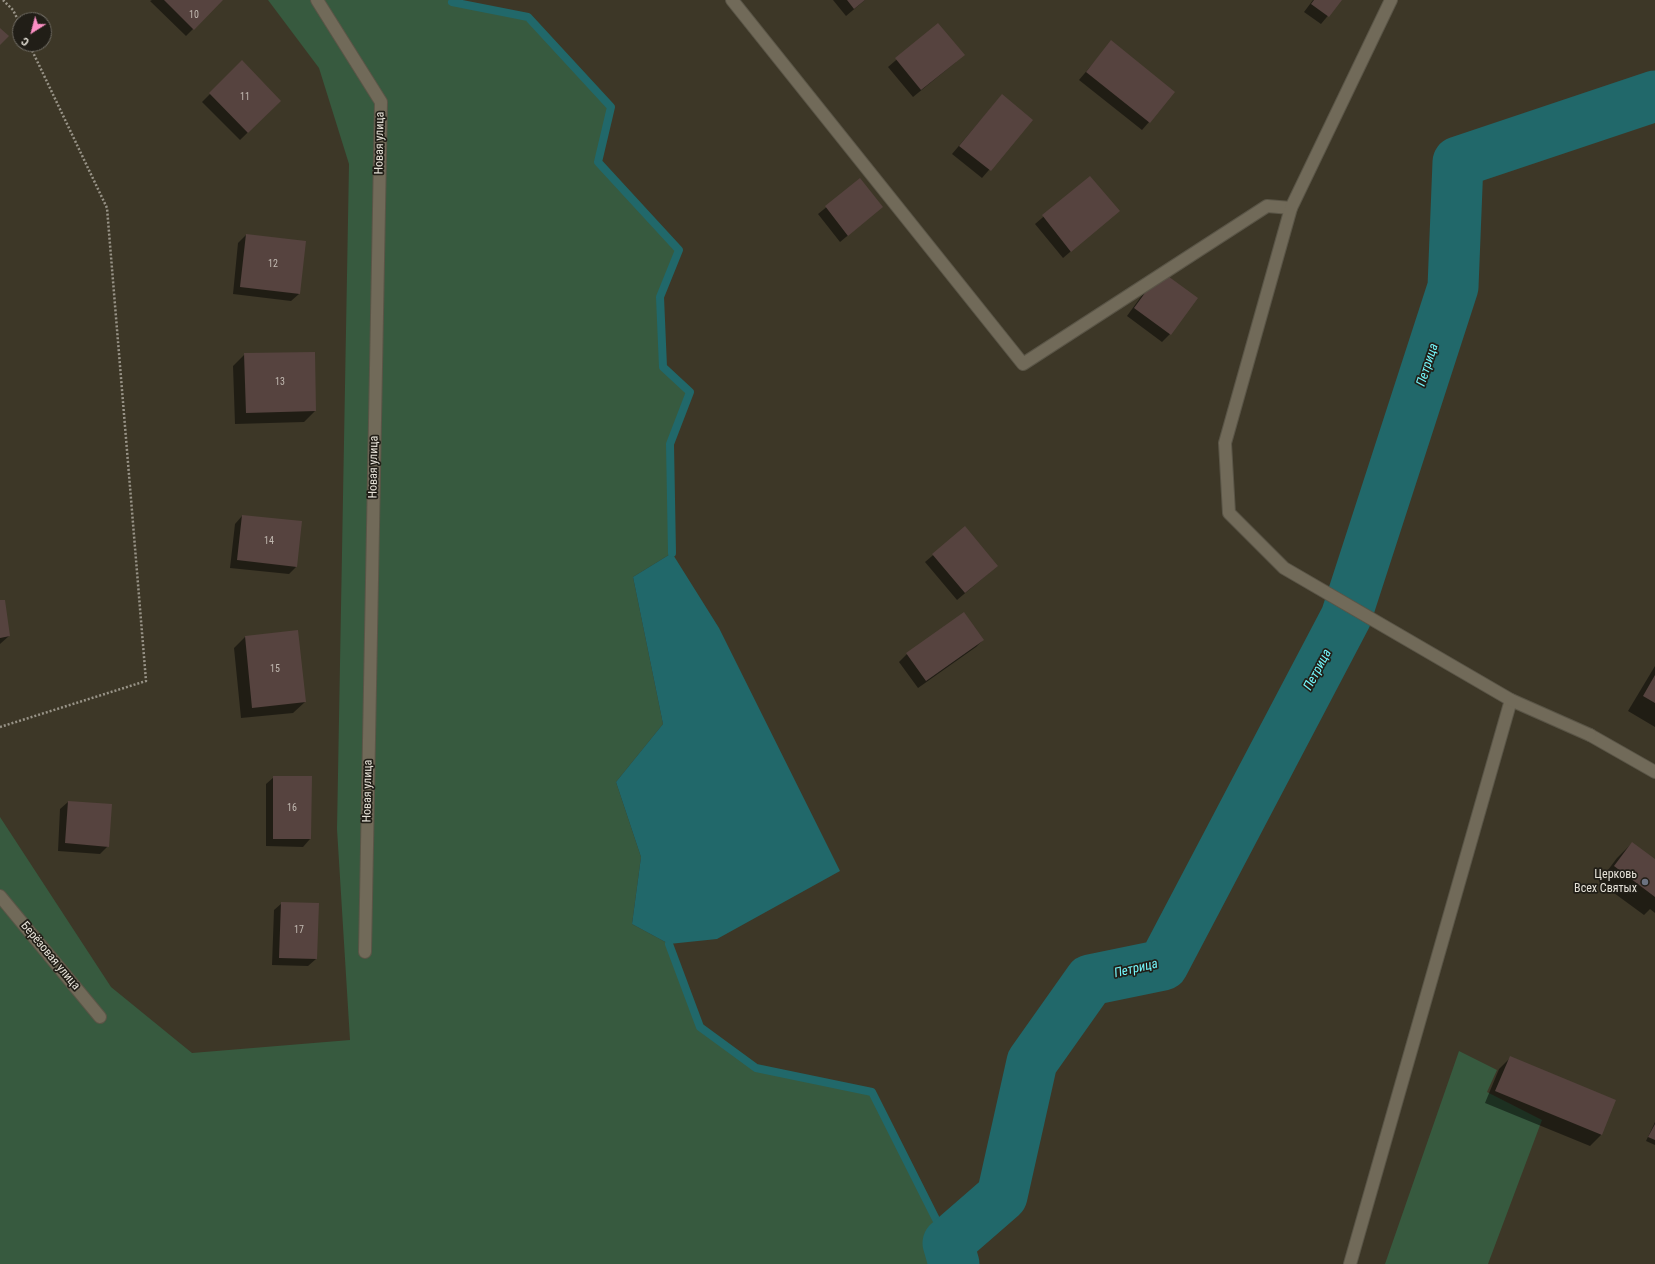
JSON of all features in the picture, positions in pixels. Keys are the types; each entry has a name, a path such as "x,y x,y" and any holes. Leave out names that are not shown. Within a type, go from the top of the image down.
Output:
{"street":[{"name":"Новая улица","path":"317,0 381,102 365,952"},
{"path":"732,0 1023,364 1267,206 1291,208"},
{"path":"1391,0 1291,208 1225,443 1229,513 1284,568 1511,700 1590,735 1655,772"},
{"path":"1350,1264 1511,700"},
{"name":"Берёзовая улица","path":"0,896 100,1016"}],"path":[{"path":"3,0 14,12"},
{"path":"0,727 146,681 107,208 33,52"}],"green space":[{"path":"268,0 453,0 452,2 528,17 611,107 598,162 679,250 660,297 663,366 690,392 670,444 672,553 633,577 663,724 616,782 641,857 632,924 669,944 700,1027 756,1068 872,1092 948,1243 954,1264 0,1264 0,817 111,987 192,1053 350,1040 337,829 349,164 319,68"},
{"path":"1459,1051 1497,1070 1487,1092 1542,1120 1488,1264 1385,1264"}],"water":[{"path":"672,553 719,628 840,871 717,939 669,944 632,924 641,857 616,782 663,724 633,577"}],"building":[{"path":"164,0 223,0 194,30"},
{"path":"847,0 865,0 854,9"},
{"path":"1314,0 1342,0 1329,17 1311,4"},
{"path":"938,23 965,55 921,90 895,58"},
{"path":"0,28 9,36 0,45"},
{"path":"1111,40 1175,92 1150,123 1086,72"},
{"path":"242,60 281,101 248,133 209,93"},
{"path":"1002,94 1033,120 991,171 959,146"},
{"path":"1090,176 1120,211 1071,252 1042,215"},
{"path":"860,178 883,207 848,236 825,206"},
{"path":"246,234 306,241 300,294 240,287"},
{"path":"1161,271 1198,298 1171,335 1134,308"},
{"path":"315,352 316,411 246,413 244,353"},
{"path":"242,515 302,521 297,567 237,560"},
{"path":"965,526 998,566 965,593 932,554"},
{"path":"0,600 5,600 10,636 0,638"},
{"path":"964,612 984,640 926,681 906,653"},
{"path":"298,630 306,702 252,708 245,636"},
{"path":"1655,675 1655,703 1643,696"},
{"path":"273,776 312,776 311,839 273,839"},
{"path":"68,801 112,804 109,847 65,843"},
{"name":"Церковь Всех Святых","path":"1632,842 1655,859 1655,897 1614,866"},
{"path":"281,902 319,903 317,959 279,958"},
{"path":"1510,1056 1616,1100 1602,1135 1495,1091"},
{"path":"1655,1124 1655,1140 1648,1137"}],"waterway":[{"path":"453,0 452,2 528,17 611,107 598,162 679,250 660,297 663,367 690,392 670,444 672,553"},
{"name":"Петрица","path":"954,1264 948,1243 1002,1196 1032,1062 1090,980 1163,965 1346,617 1453,287 1458,162 1655,96"},
{"path":"669,944 700,1027 756,1068 872,1092 948,1243"}],"place":[{"name":"Церковь Всех Святых","path":"1645,882"}]}
